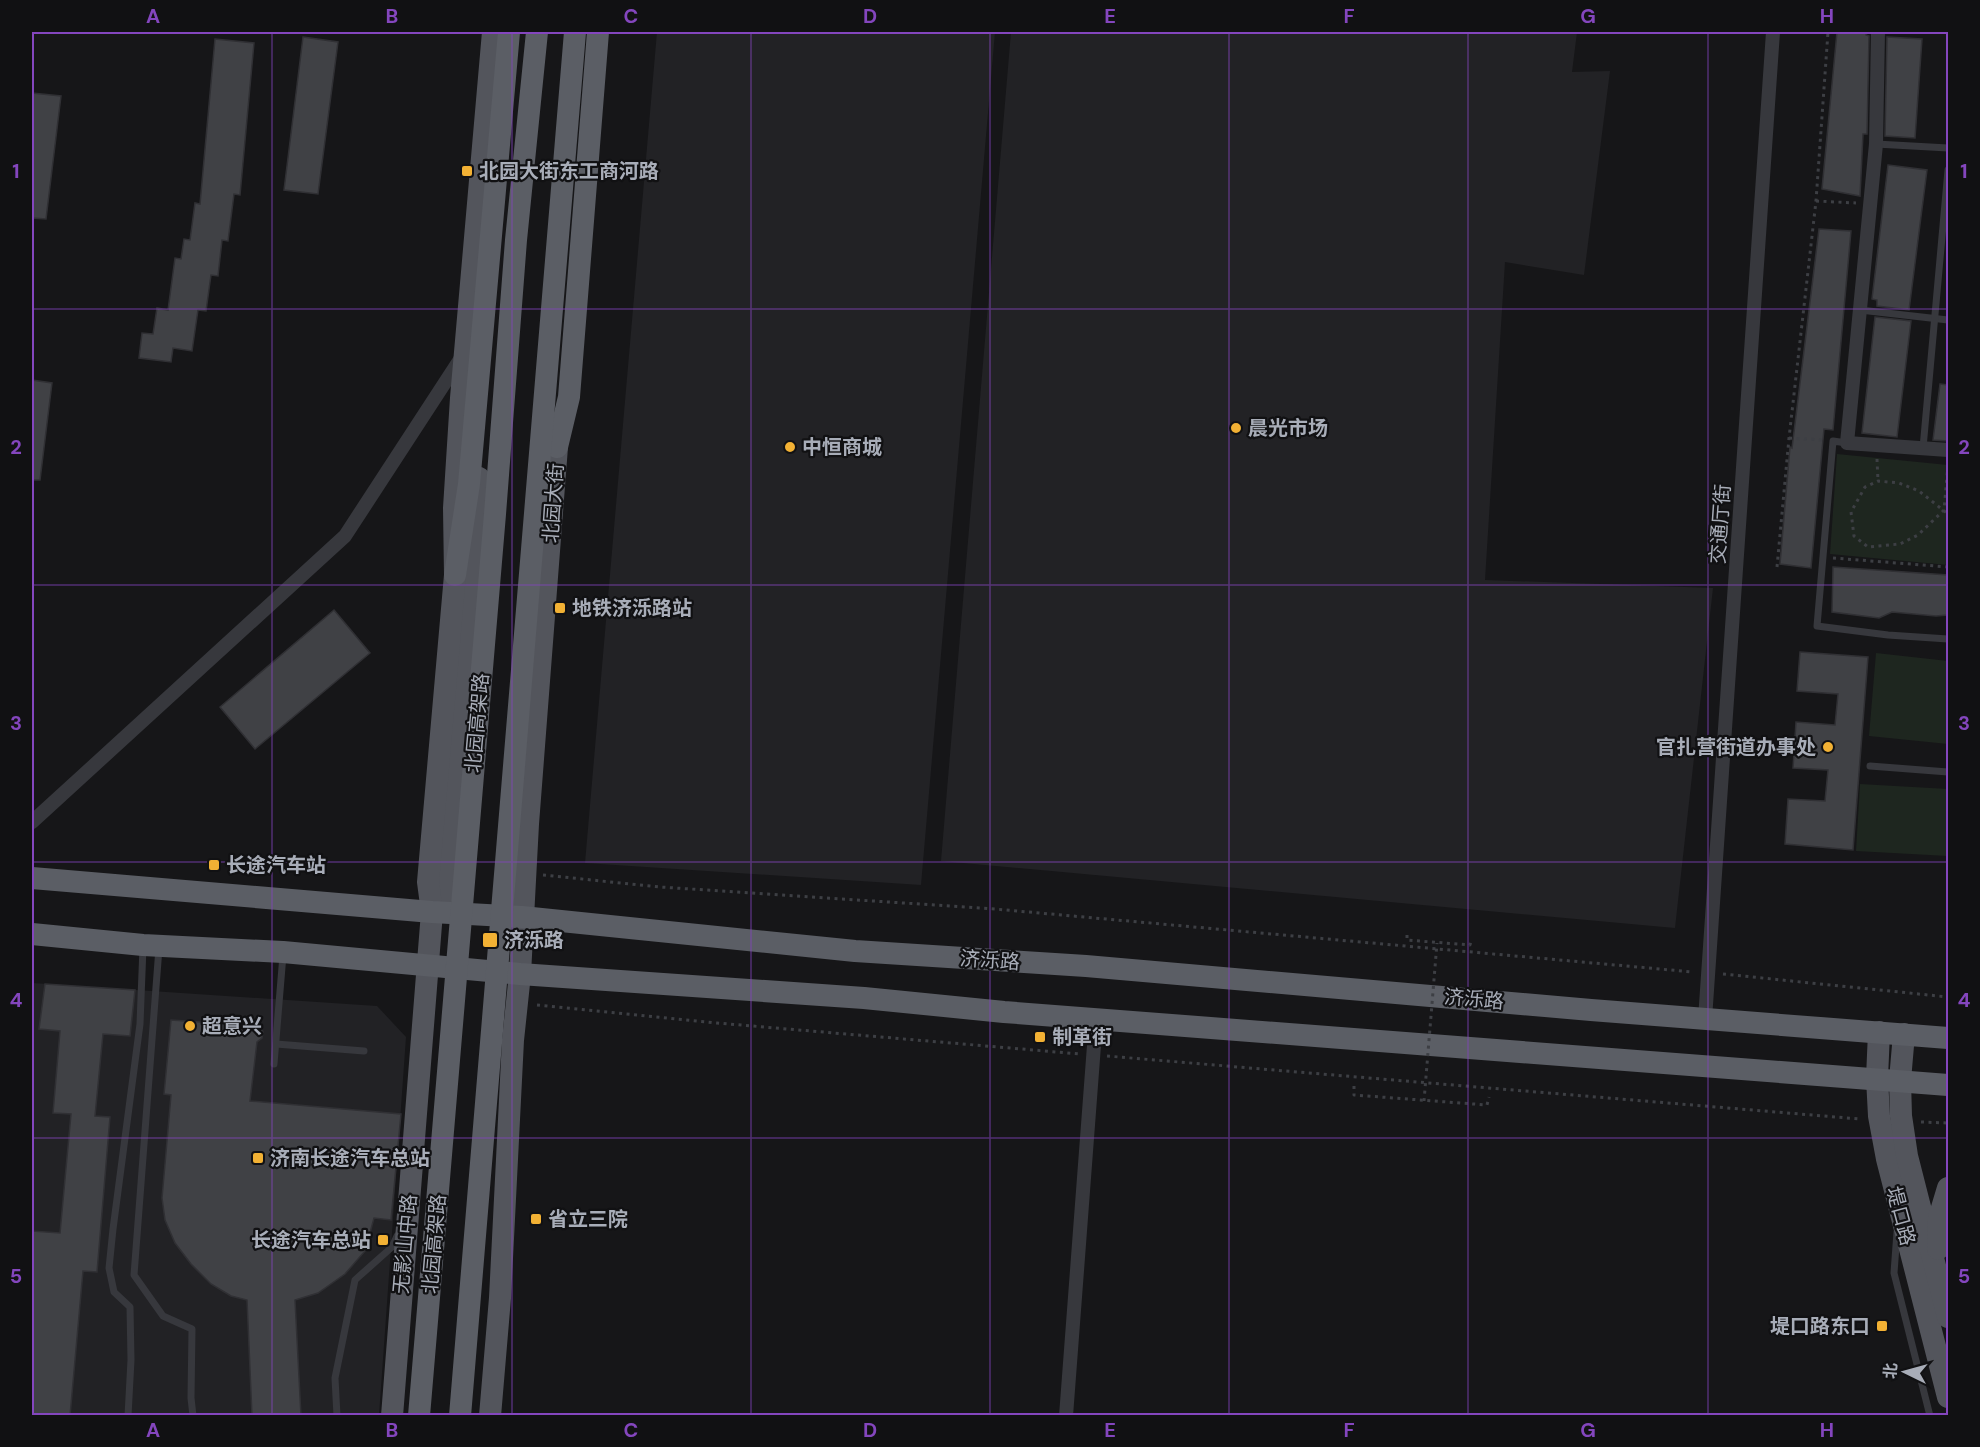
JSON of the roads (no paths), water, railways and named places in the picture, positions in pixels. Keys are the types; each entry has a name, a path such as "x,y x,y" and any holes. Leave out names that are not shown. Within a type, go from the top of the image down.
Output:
{"highway":[{"path":"455,575 469,484 509,32"},
{"name":"北园高架路","path":"419,1416 516,240 537,32"},
{"name":"北园高架路","path":"460,1416 575,32"},
{"path":"557,447 569,397 598,32"},
{"name":"济泺路","path":"32,878 432,912 522,917 855,951 1086,966 1948,1038"},
{"path":"32,934 151,945 283,952 520,974 864,998 1004,1012 1948,1084"}],"main road":[{"path":"428,964 432,912 428,882 455,575 454,508 493,32"},
{"path":"432,912 447,889 517,32"},
{"name":"北园大街","path":"520,974 525,873 557,447 552,396 580,32"},
{"path":"455,575 476,512"},
{"name":"无影山中路","path":"392,1416 428,964"},
{"path":"490,1416 500,1298 513,1040 520,974"},
{"name":"堤口路","path":"1880,1032 1877,1078 1880,1121 1887,1159 1948,1397"},
{"name":"堤口路","path":"1904,1034 1900,1080 1902,1123 1907,1156 1943,1278 1948,1317"},
{"path":"1943,1278 1939,1218 1948,1188"}],"street":[{"name":"交通厅街","path":"1705,1019 1773,32"},
{"path":"1878,32 1876,144 1847,443 1948,450"},
{"path":"32,822 345,536 465,352"},
{"path":"1066,1416 1096,1019"}],"lane":[{"path":"1876,144 1948,148"},
{"path":"1923,448 1948,170"},
{"path":"1860,310 1948,320"},
{"path":"1847,443 1833,441 1817,626 1888,635 1948,639"},
{"path":"1870,766 1948,772"},
{"path":"128,1416 130,1307 114,1292 109,1268 151,945"},
{"path":"151,945 134,1275 163,1316 192,1329 193,1416"},
{"path":"274,1064 283,952"},
{"path":"276,1044 364,1051"},
{"path":"338,1416 335,1378 355,1280 392,1247 408,1209"},
{"path":"1899,1209 1894,1273 1930,1416"}],"place":[{"name":"北园大街东工商河路","path":"467,171"},
{"name":"晨光市场","path":"1236,428"},
{"name":"中恒商城","path":"790,447"},
{"name":"地铁济泺路站","path":"560,608"},
{"name":"官扎营街道办事处","path":"1828,747"},
{"name":"长途汽车站","path":"214,865"},
{"name":"济泺路","path":"490,940"},
{"name":"超意兴","path":"190,1026"},
{"name":"制革街","path":"1040,1037"},
{"name":"济南长途汽车总站","path":"258,1158"},
{"name":"省立三院","path":"536,1219"},
{"name":"长途汽车总站","path":"383,1240"},
{"name":"堤口路东口","path":"1882,1326"}]}
